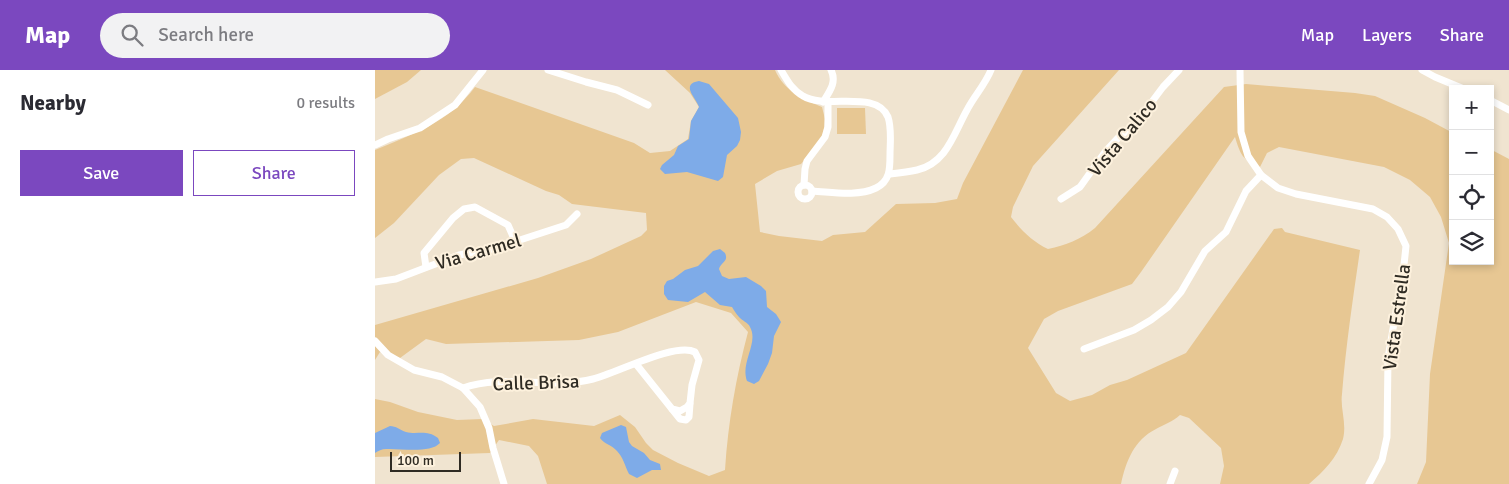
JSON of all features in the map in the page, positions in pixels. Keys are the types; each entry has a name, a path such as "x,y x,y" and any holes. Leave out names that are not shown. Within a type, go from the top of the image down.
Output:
{"street":[{"path":"375,145 420,128 455,105 483,70"},
{"path":"548,70 617,90 648,106"},
{"path":"781,70 790,86 803,97 826,102 870,103 877,105 888,119 890,129 890,174"},
{"path":"812,191 809,198 804,200 798,194 801,186 804,185 807,161 825,137 828,127 826,102 833,84 831,70"},
{"path":"804,185 812,191 854,193 879,186 890,174 918,170 930,165 949,147 967,110 988,78 991,70"},
{"name":"Vista Calico","path":"1061,199 1080,187 1105,152 1136,123 1163,87 1179,70"},
{"name":"Vista Estrella","path":"1240,70 1241,132 1248,156 1261,175 1278,188 1296,194 1373,209 1387,217 1398,229 1405,246 1404,265 1388,358 1387,437 1383,460 1369,484"},
{"path":"1422,70 1454,85"},
{"path":"1494,102 1509,110"},
{"path":"1084,349 1134,330 1168,307 1181,292 1205,251 1225,232 1246,191 1261,175"},
{"path":"426,267 424,253 453,218 464,209 475,207 508,225 515,241"},
{"name":"Via Carmel","path":"375,282 396,279 459,255 492,249 566,225 577,214"},
{"path":"375,341 388,355 414,370 442,377 463,388 480,407 489,428 504,484"},
{"name":"Calle Brisa","path":"463,388 504,382 567,383 590,380 612,374 636,364 659,355 687,349 695,352 699,360 692,385 690,403 684,410 672,408 636,364"},
{"path":"1170,484 1175,471"}],"shaded area":[{"path":"375,70 421,70 407,82 375,99"},
{"path":"665,70 775,70 783,84 789,89 822,107 825,119 823,136 801,164 777,171 755,184 760,232 822,241 833,235 865,232 896,204 935,203 957,199 963,183 1023,70 1119,70 1033,166 1013,207 1011,217 1015,222 1032,239 1048,249 1073,242 1095,228 1224,87 1246,84 1375,96 1449,131 1449,243 1441,217 1430,197 1410,180 1384,167 1279,147 1267,153 1260,167 1249,162 1243,156 1235,137 1132,284 1058,311 1044,319 1028,348 1056,393 1070,401 1092,395 1110,385 1127,380 1186,353 1274,229 1282,228 1285,232 1360,250 1344,376 1342,400 1343,439 1329,464 1309,484 1220,484 1224,466 1221,448 1189,418 1180,415 1142,439 1128,459 1121,484 547,484 538,456 529,446 499,440 490,453 375,457 375,399 418,412 457,420 482,419 494,426 533,419 594,426 620,415 635,427 653,450 709,476 725,470 733,400 748,332 731,313 696,302 618,332 579,340 446,344 426,339 400,358 380,352 375,360 375,325 538,278 591,259 641,236 647,230 646,213 572,204 559,195 546,191 474,158 461,159 439,175 394,223 375,238 375,150 430,126 454,110 475,87 634,143 650,153 670,151 688,139 691,121 699,107 690,93"},
{"path":"837,108 865,108 866,134 837,134"},
{"path":"1494,151 1509,159 1509,484 1417,484 1426,462 1430,374 1449,243 1449,265 1494,265"}],"water":[{"path":"699,81 709,84 738,118 741,132 737,146 727,155 723,177 718,181 687,172 665,174 660,169 674,155 678,146 689,139 691,121 699,107 690,88 693,83"},
{"path":"720,249 726,256 719,269 722,276 729,279 746,277 761,286 766,291 767,307 776,314 781,322 774,336 772,353 768,364 759,381 754,384 747,381 745,374 752,333 749,325 737,315 732,307 720,305 705,292 688,302 668,300 664,294 664,286 667,281 685,270 698,266 713,251"},
{"path":"621,425 626,427 629,442 632,446 644,453 650,460 660,464 661,470 652,470 637,478 629,474 619,453 600,438 602,433"},
{"path":"390,426 410,433 434,435 440,443 429,448 414,450 385,449 375,453 375,433"}]}
